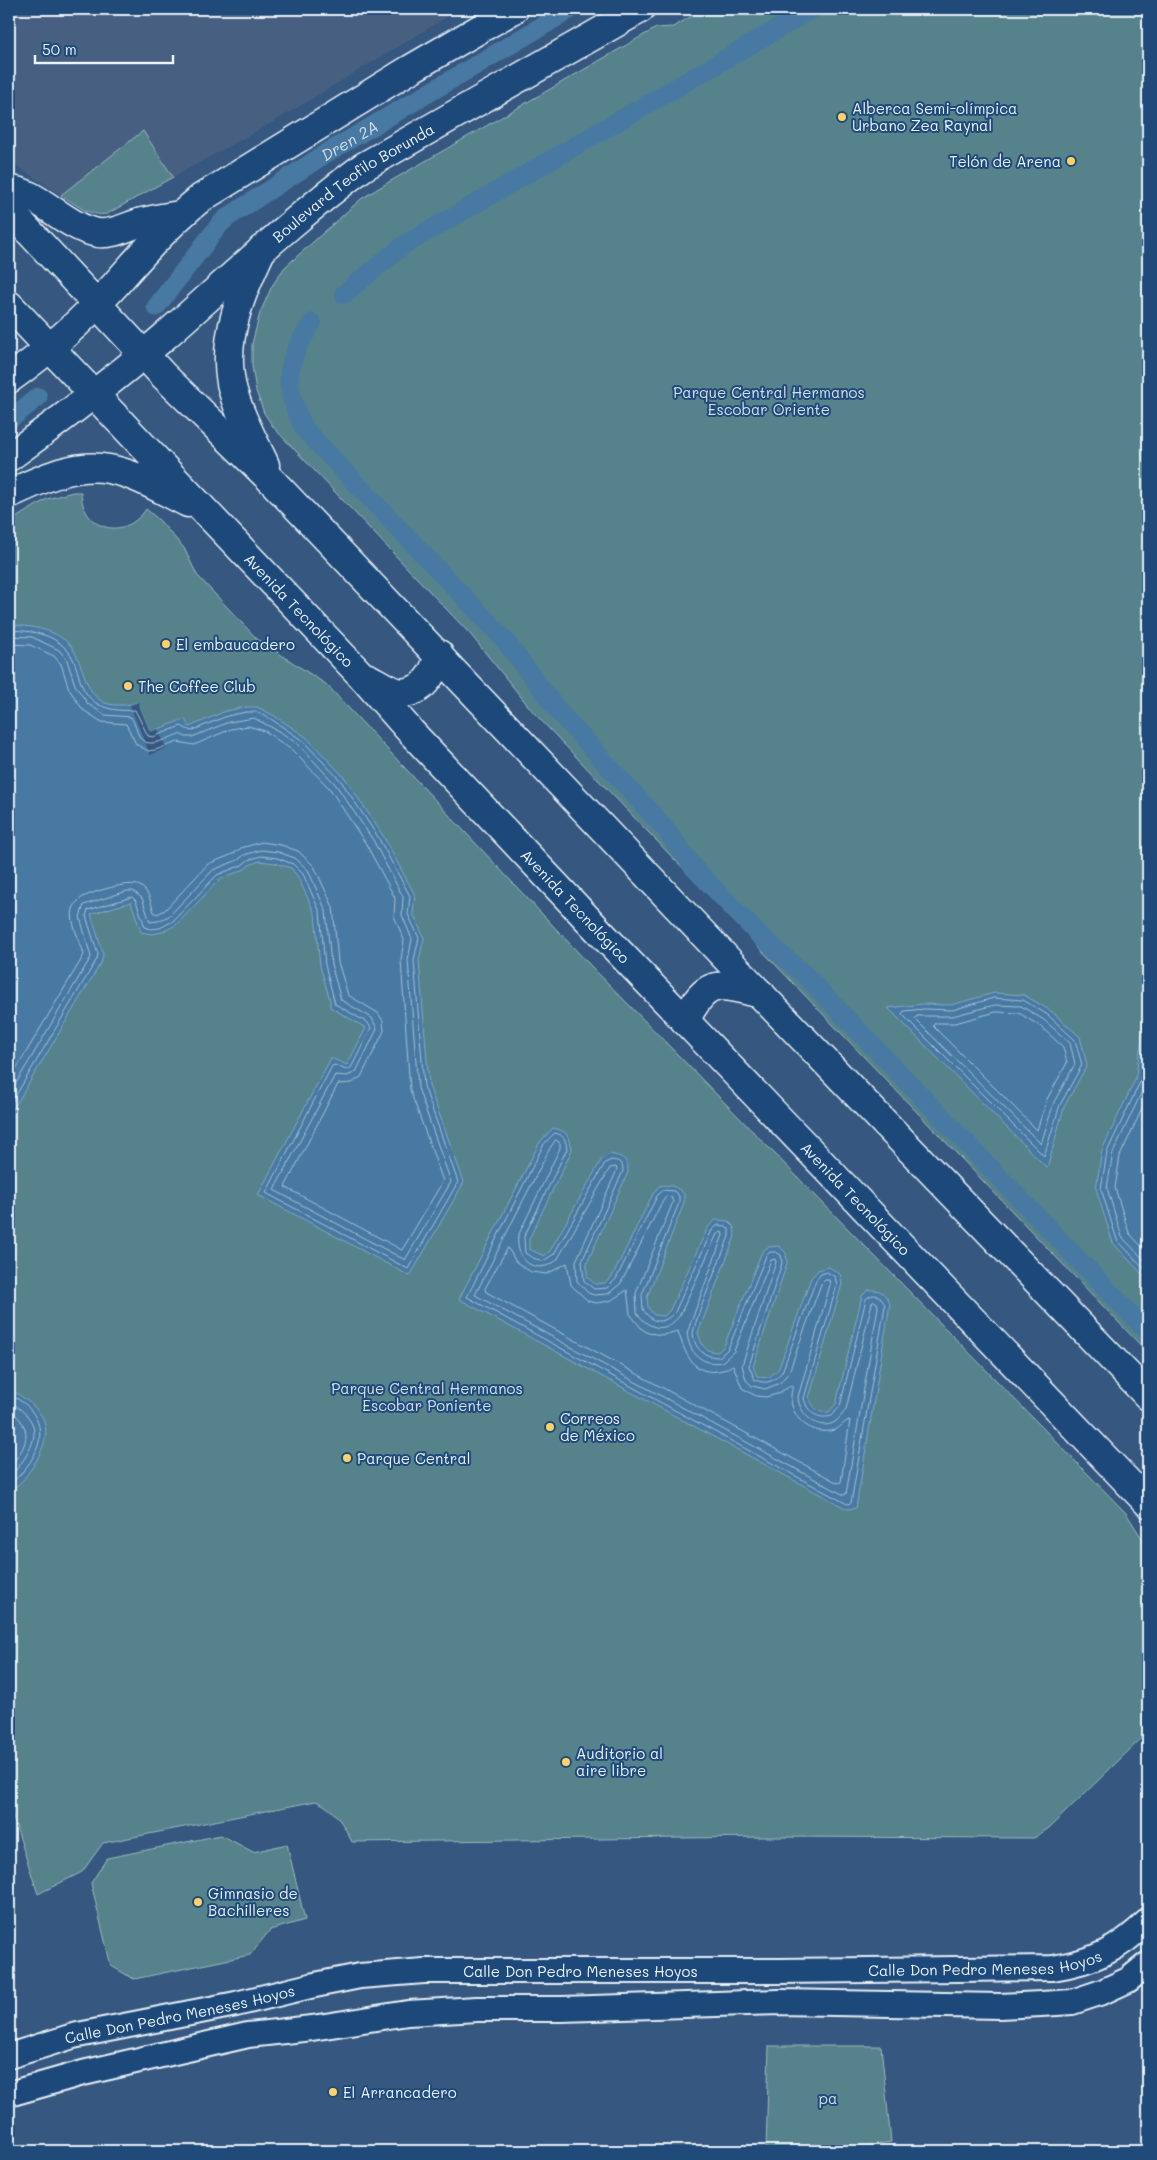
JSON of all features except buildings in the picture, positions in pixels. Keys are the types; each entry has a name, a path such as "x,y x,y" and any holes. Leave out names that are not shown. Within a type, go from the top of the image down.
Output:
{"main road":[{"path":"9,379 54,351 71,330 104,311 180,215 201,198 514,9"},
{"name":"Boulevard Teofilo Borunda","path":"9,457 328,193 363,167 640,9"},
{"path":"9,190 14,190 28,196 75,226 98,233 111,232 142,222 180,215"},
{"path":"9,210 139,349 273,482 439,654 761,994 1148,1396"},
{"path":"262,249 243,291 235,318 230,364 231,383 243,418 273,482"},
{"name":"Avenida Tecnológico","path":"9,305 360,674 410,732 1148,1503"},
{"path":"9,494 62,472 109,469 147,482 204,510"},
{"path":"360,674 394,692 406,693 416,690 424,684 436,668 439,654"},
{"path":"685,1021 694,1003 704,992 716,986 733,987 761,994"}],"street":[{"name":"Calle Don Pedro Meneses Hoyos","path":"9,2056 73,2036 360,1976 424,1971 563,1972 1053,1968 1082,1963 1108,1952 1125,1941 1148,1921"},
{"path":"9,2094 83,2072 248,2035 312,2028 408,2013 477,2009 562,2009 779,2002 1000,2006 1072,2002 1102,1992 1128,1980 1148,1964"},
{"path":"562,2009 563,1972"}],"shaded area":[{"path":"9,9 460,9 275,121 173,177 143,131 61,195 17,166 9,155"}],"green space":[{"name":"Parque Central Hermanos Escobar Oriente","path":"704,9 1148,9 1148,1353 534,713 471,635 274,428 264,413 256,391 252,366 252,344 260,313 272,286 284,268 361,199 656,28 673,27"},
{"path":"143,131 173,177 107,214 89,212 61,195"},
{"name":"Parque Central Hermanos Escobar Poniente","path":"73,492 81,492 83,505 89,516 96,523 106,527 116,528 127,525 137,519 146,509 159,520 184,548 197,575 257,639 327,685 589,964 1126,1513 1148,1548 1148,1732 1049,1828 1034,1838 765,1837 352,1842 342,1823 328,1808 316,1801 103,1843 82,1872 38,1894 9,1805 9,522 47,499"},
{"name":"Gimnasio de Bachilleres","path":"221,1835 253,1852 287,1844 305,1920 270,1930 250,1955 134,1979 111,1966 91,1883 107,1858"},
{"name":"pa","path":"769,2046 881,2046 891,2142 830,2151 766,2151"}],"water":[{"path":"9,625 32,627 61,637 73,650 90,689 96,697 104,702 115,705 127,705 138,702 150,732 185,719 189,727 226,711 246,707 257,707 273,715 306,737 345,778 382,834 415,895 413,913 424,938 419,960 429,1086 464,1182 410,1276 258,1195 331,1058 347,1065 366,1028 330,1007 330,1000 320,966 315,914 298,877 291,868 260,861 220,879 176,925 162,932 151,934 141,932 131,902 91,914 103,954 102,961 9,1114"},
{"path":"994,993 1024,995 1051,1011 1080,1037 1087,1065 1064,1107 1047,1168 888,1008 923,1004 951,1005"},
{"path":"1148,1001 1148,1278 1113,1243 1096,1189 1102,1150 1135,1080"},
{"path":"553,1128 567,1135 572,1150 529,1239 529,1249 544,1256 550,1251 602,1159 610,1154 624,1159 628,1172 587,1263 587,1277 595,1284 605,1283 612,1277 653,1194 659,1186 667,1185 678,1189 684,1194 684,1203 647,1297 648,1308 654,1315 664,1316 670,1310 708,1227 716,1220 728,1221 734,1227 735,1236 698,1333 702,1344 710,1351 718,1352 724,1346 762,1252 768,1247 779,1246 786,1253 787,1263 753,1367 757,1376 764,1378 779,1368 811,1278 818,1270 829,1267 840,1274 842,1284 809,1398 819,1411 829,1412 836,1404 862,1296 868,1290 876,1290 884,1294 890,1304 856,1508 847,1509 459,1299 540,1142"},
{"path":"9,1388 38,1411 46,1428 42,1449 35,1463 21,1482 9,1491"}],"pier":[{"path":"138,702 150,732 158,729 166,748 150,755 130,705"}],"waterway":[{"name":"Dren 2A","path":"156,307 220,224 228,217 325,154 571,9"},
{"path":"344,294 404,245 812,9"},
{"path":"312,323 291,363 290,376 293,402 306,431 503,638 559,712 663,826 694,868 759,935 804,974 1148,1332"},
{"name":"Dren 2A","path":"9,420 38,397"}],"place":[{"name":"Alberca Semi-olímpica Urbano Zea Raynal","path":"842,117"},
{"name":"Telón de Arena","path":"1071,161"},
{"name":"El embaucadero","path":"166,644"},
{"name":"The Coffee Club","path":"128,686"},
{"name":"Correos de México","path":"550,1427"},
{"name":"Parque Central","path":"347,1458"},
{"name":"Auditorio al aire libre","path":"566,1762"},
{"name":"Gimnasio de Bachilleres","path":"198,1902"},
{"name":"El Arrancadero","path":"333,2092"}]}
